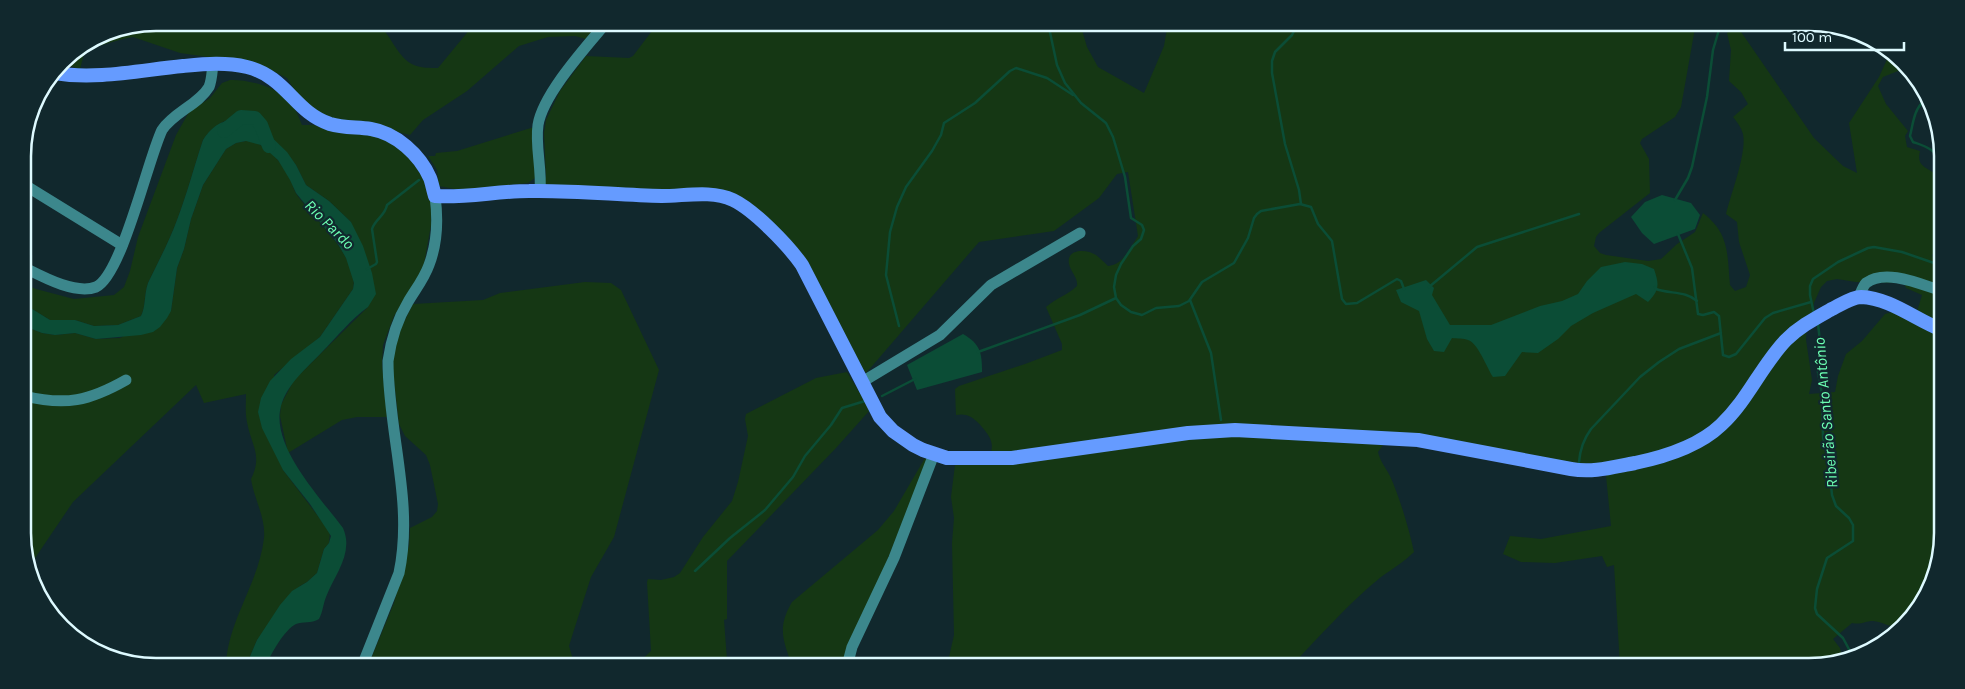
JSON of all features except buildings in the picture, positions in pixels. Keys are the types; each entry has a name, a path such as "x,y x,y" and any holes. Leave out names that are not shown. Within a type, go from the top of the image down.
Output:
{"main road":[{"path":"63,74 91,76 213,64 248,68 268,76 282,85 308,113 320,120 345,127 376,130 397,140 410,150 426,171 435,196 452,197 493,192 540,191 662,196 710,195 727,198 740,205 762,223 802,264 880,417 893,431 913,445 947,458 1012,458 1188,433 1235,430 1418,440 1580,470 1599,470 1675,452 1720,426 1743,401 1785,342 1816,318 1858,297 1874,298 1934,326"}],"street":[{"path":"540,191 541,171 538,128 542,113 559,83 599,32"},
{"path":"32,271 57,283 73,287 90,288 99,284 107,276 122,245 162,130 206,90 210,82 213,64"},
{"path":"32,189 122,245"},
{"path":"365,658 399,573 402,559 404,516 388,361 392,338 400,317 425,274 432,256 436,238 435,196"},
{"path":"862,382 940,335 991,285 1080,233"},
{"path":"1858,297 1865,284 1890,277 1934,288"},
{"path":"31,397 61,401 84,399 97,396 126,380"},
{"path":"849,658 852,647 894,558 934,454"}],"shaded area":[{"path":"1082,31 1087,47 1098,67 1144,93 1164,46 1167,31 1694,31 1681,107 1675,117 1642,139 1640,143 1649,159 1650,193 1599,233 1594,246 1600,253 1606,255 1648,261 1661,259 1677,244 1695,232 1703,213 1712,221 1723,237 1727,254 1730,285 1735,291 1746,287 1750,275 1739,242 1737,222 1726,214 1741,162 1744,142 1741,129 1733,117 1748,104 1741,92 1729,81 1731,50 1727,33 1730,31 1740,31 1814,138 1843,166 1857,173 1849,123 1879,77 1887,59 1899,70 1883,77 1878,86 1886,104 1908,131 1905,136 1907,147 1920,151 1921,164 1934,173 1934,253 1932,255 1934,259 1934,532 1933,549 1921,588 1908,609 1892,626 1873,621 1858,624 1852,623 1833,639 1840,648 1841,653 1833,655 1817,657 1619,657 1614,565 1607,567 1602,556 1555,563 1521,562 1503,554 1510,536 1541,539 1611,526 1605,466 1589,470 1432,439 1383,445 1378,452 1397,494 1414,552 1357,598 1299,657 949,658 954,635 952,543 954,518 951,497 956,457 990,457 992,447 988,435 977,421 967,415 956,415 955,389 1062,350 1062,344 1046,307 1077,286 1069,264 1071,255 1078,251 1088,252 1096,255 1108,266 1113,265 1126,255 1138,236 1128,172 1117,174 1099,198 1054,231 979,242 867,372 865,372 791,253 733,202 537,191 546,177 544,133 546,120 560,91 586,56 629,58 633,56 651,32","holes":["1837,279 1856,282 1904,283 1906,288 1922,295 1915,318 1892,312 1885,314 1862,341 1846,354 1838,376 1835,392 1809,394 1812,380 1806,340 1807,323 1813,314 1814,303 1821,287 1827,281"]},
{"path":"148,32 385,32 408,62 420,67 438,68 468,32 592,32 586,39 575,36 548,37 519,46 467,91 423,120 410,135 385,129 345,124 311,108 299,97 287,78 271,70 250,63 180,53 133,37 97,46 116,38"},
{"path":"84,55 80,69 70,66"},
{"path":"230,80 245,81 277,91 284,95 293,105 302,125 314,125 326,129 384,136 413,158 431,193 431,225 424,264 418,278 394,316 383,345 382,364 387,417 357,417 342,420 288,453 280,416 281,405 294,380 368,307 351,222 329,201 306,185 296,165 259,125 251,121 235,118 214,127 203,140 174,228 148,283 141,316 118,325 94,326 75,320 50,320 32,309 32,287 74,299 114,295 124,287 138,237 176,135 189,112 210,98 222,83"},
{"path":"534,127 535,178 528,183 460,190 439,186 437,170 428,156 435,156 436,153 457,151"},
{"path":"253,142 267,149 279,161 297,195 343,252 353,277 353,289 320,337 274,375 283,470 330,532 329,543 324,549 317,573 300,586 257,640 249,658 227,658 232,634 256,571 264,538 262,516 251,479 256,456 246,419 246,394 204,403 196,385 73,502 34,559 31,532 32,329 55,335 75,333 96,339 120,338 171,311 177,268 203,185 226,149 236,143"},
{"path":"585,282 611,283 621,290 659,370 614,537 591,577 569,646 573,658 371,658 394,603 409,545 410,528 432,517 437,511 438,504 430,465 426,455 405,436 399,424 392,363 396,338 413,304 483,300 500,293"},
{"path":"847,372 870,410 727,561 727,619 724,620 727,658 644,658 651,651 648,579 661,580 674,577 680,573 703,537 732,501 748,436 746,414 816,378"},
{"path":"925,458 928,458 848,658 789,658 784,641 783,627 784,619 792,602 878,530 894,511"}],"water":[{"path":"239,119 254,121 259,125 287,152 306,185 329,201 351,222 363,246 372,273 376,294 368,307 298,377 288,391 281,406 280,421 283,438 290,454 311,487 343,528 346,546 345,555 326,597 319,619 299,623 292,627 278,643 270,658 249,658 257,640 280,605 292,591 317,573 324,549 329,543 331,536 310,504 283,470 262,428 258,412 261,398 270,381 291,359 320,337 353,289 354,283 346,258 338,244 296,193 278,160 261,145 246,141 236,143 226,149 203,185 191,219 184,249 177,268 171,311 160,327 153,332 141,335 96,339 75,333 55,335 32,329 32,309 50,320 75,320 94,326 118,325 141,316 148,283 174,228 203,140 218,124"},
{"path":"1662,195 1691,203 1700,215 1695,229 1654,244 1642,233 1631,217 1645,202"},
{"path":"1625,262 1642,264 1654,269 1657,287 1655,294 1648,302 1636,294 1593,313 1571,326 1558,339 1538,353 1522,352 1505,376 1493,377 1475,346 1466,339 1452,338 1444,352 1434,351 1427,339 1419,311 1401,302 1396,290 1426,280 1434,288 1432,295 1450,325 1491,325 1578,294 1587,281 1601,267"},
{"path":"963,334 973,341 979,349 982,372 917,390 907,365"}],"waterway":[{"path":"1050,31 1057,65 1065,83 1081,103 1106,123 1113,137 1125,177 1131,218 1142,225 1144,230 1141,239 1133,246 1116,275 1114,287 1116,298 1121,305 1131,312 1142,315 1156,308 1179,306 1189,301 1202,282 1234,263 1248,238 1257,214 1261,211 1300,204 1311,207 1318,224 1332,241 1342,299 1346,304 1357,303 1397,279 1401,281 1404,289"},
{"path":"1294,31 1275,52 1272,61 1272,73 1285,144 1299,190 1301,204"},
{"path":"1675,200 1692,167 1707,97 1713,50 1719,31"},
{"path":"899,326 886,275 890,232 897,207 906,187 932,151 941,135 944,123 975,103 1010,71 1016,68 1047,78 1073,95"},
{"name":"Ribeirão Santo Antônio","path":"1921,104 1916,112 1910,136 1913,142 1926,147 1934,153"},
{"name":"Rio Pardo","path":"224,131 241,117 255,118 261,125 269,146"},
{"path":"367,269 377,262 373,226 387,205 419,180"},
{"path":"1429,287 1477,247 1579,214"},
{"path":"1678,234 1692,268 1698,314 1703,315 1714,312 1719,316 1723,355 1729,357 1736,354 1765,318 1773,313 1811,302"},
{"name":"Ribeirão Santo Antônio","path":"1814,314 1810,295 1810,286 1813,279 1838,262 1868,248 1874,247 1902,252 1934,263"},
{"path":"1655,287 1661,291 1683,294 1697,301"},
{"path":"978,352 1080,315 1116,298"},
{"path":"1190,300 1211,353 1221,420"},
{"name":"Ribeirão Santo Antônio","path":"1818,324 1821,350 1817,367 1822,394 1823,437 1829,465 1832,495 1836,506 1849,518 1853,525 1853,541 1827,558 1817,589 1815,608 1817,614 1843,638 1850,651"},
{"path":"1579,462 1582,445 1591,429 1640,377 1679,349 1721,333"},
{"path":"882,396 915,379"},
{"path":"695,571 730,538 765,510 793,477 805,456 831,425 842,408 865,401"}]}
